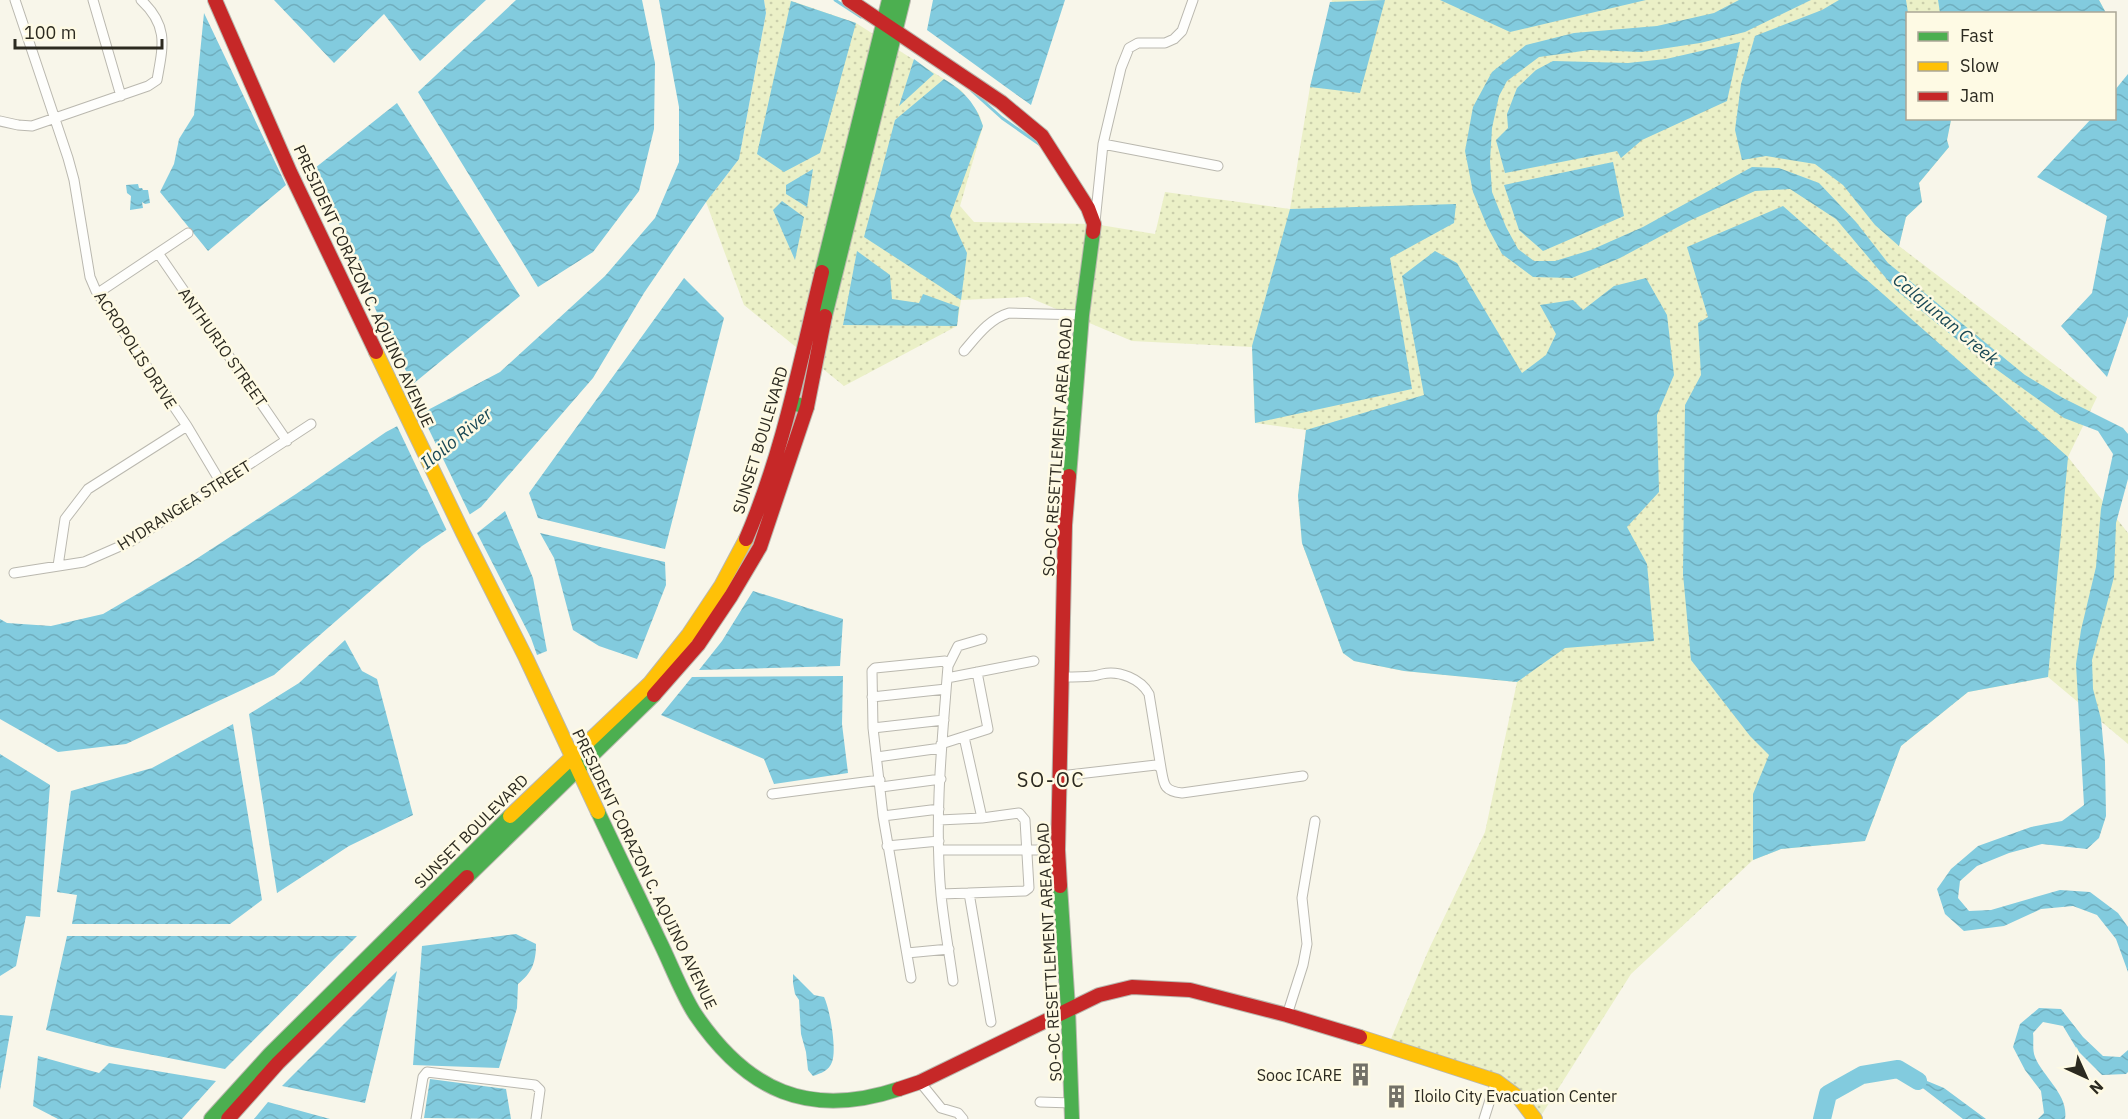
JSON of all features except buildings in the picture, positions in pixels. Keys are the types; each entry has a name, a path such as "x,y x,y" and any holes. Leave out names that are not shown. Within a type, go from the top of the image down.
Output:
{"main road":[{"name":"PRESIDENT CORAZON C. AQUINO AVENUE","path":"214,0 290,172 463,534 526,658 694,1012 732,1060 758,1081 791,1095 832,1102 872,1098 920,1082 1068,1008 1099,995 1132,987 1190,990 1287,1015 1496,1081 1519,1098 1535,1119"},
{"path":"849,0 1001,102 1042,136 1088,208 1094,224"},
{"name":"SUNSET BOULEVARD","path":"228,1119 278,1046 574,762 650,683 689,634 721,585 747,538 769,481 792,403 810,320 889,0"},
{"name":"SUNSET BOULEVARD","path":"574,762 667,682 698,645 760,547 807,407 823,324 903,0"},
{"name":"SO-OC RESETTLEMENT AREA ROAD","path":"1072,1119 1058,850 1065,525 1082,315 1094,224"},
{"path":"792,403 807,407"},
{"name":"SUNSET BOULEVARD","path":"211,1119 251,1084"}],"street":[{"name":"ACROPOLIS DRIVE","path":"15,0 74,180 90,278 187,426 221,483"},
{"path":"93,0 121,96"},
{"path":"0,121 32,126 121,96 148,86 157,80 163,40 158,21 141,0"},
{"path":"1094,224 1103,144 1120,68 1129,48 1138,43 1165,43 1174,39 1182,31 1193,0"},
{"path":"1103,144 1218,166"},
{"path":"98,293 188,233"},
{"name":"ANTHURIO STREET","path":"158,253 288,441"},
{"path":"964,351 995,319 1009,313 1082,315"},
{"name":"HYDRANGEA STREET","path":"14,573 84,562 132,541 311,424"},
{"path":"58,566 65,519 75,503 88,489 187,426"},
{"path":"953,981 941,894 939,809 941,746 948,666 958,646 982,639"},
{"path":"911,978 883,816 873,728 872,671 875,668 945,661 948,666"},
{"path":"947,678 1034,661"},
{"path":"877,757 941,746 986,730 988,727 977,672"},
{"path":"1063,676 1094,676 1104,673 1122,675 1134,679 1145,688 1149,694 1165,786 1172,792 1182,793 1303,776"},
{"path":"872,697 946,689"},
{"path":"873,728 944,720"},
{"path":"964,737 982,818"},
{"path":"1060,776 1156,765 1161,768"},
{"path":"772,794 941,779"},
{"path":"883,816 939,809"},
{"path":"939,820 1019,813 1025,820 1027,851 1028,890 941,894"},
{"path":"1287,1015 1303,965 1307,944 1302,898 1316,820"},
{"path":"887,846 939,845 1027,851 1058,850"},
{"path":"969,893 991,1022"},
{"path":"907,953 949,949"},
{"path":"417,1119 424,1075 431,1072 535,1085 540,1090 536,1119"},
{"path":"1484,1119 1496,1081"},
{"path":"920,1082 941,1108 958,1113 963,1119"},
{"path":"1040,1102 1072,1103"}],"green space":[{"path":"764,0 789,0 856,23 961,90 979,114 983,126 960,206 974,222 1094,224 1155,234 1165,192 1290,209 1310,87 1332,0 2099,0 2105,12 1906,12 1906,120 1951,120 1947,140 1949,147 1919,183 1922,202 1906,217 1899,246 2097,397 2068,457 2128,533 2128,744 2048,677 1968,692 1901,746 1865,841 1781,849 1753,860 1631,974 1539,1119 1519,1098 1388,1046 1429,949 1485,832 1517,682 1404,671 1354,661 1343,653 1302,543 1298,496 1306,430 1255,423 1252,347 1132,341 1028,297 961,300 957,326 844,386 744,305 706,202 739,159 766,13"}],"water":[{"path":"274,0 486,0 420,61 384,14 334,63"},
{"path":"516,0 642,0 655,63 654,129 639,191 593,252 538,287 418,92"},
{"name":"Iloilo River","path":"659,0 764,0 766,13 739,159 706,202 644,293 593,378 481,507 422,546 274,675 126,744 58,752 0,719 0,619 7,623 51,626 103,614 190,563 386,432 500,372 605,276 655,218 679,162 679,107"},
{"path":"933,0 1065,0 1031,105 927,30"},
{"path":"1385,0 1360,93 1310,87 1330,2"},
{"path":"1440,0 1646,0 1510,32"},
{"path":"1739,0 1811,0 1745,32 1700,43 1641,52 1590,50 1539,57 1507,81 1499,96 1492,128 1490,161 1492,192 1506,227 1518,249 1534,261 1555,261 1591,250 1643,227 1752,167 1779,168 1819,183 1856,222 1888,263 2025,375 2063,398 2123,428 2128,434 2128,479 2116,523 2114,577 2092,660 2093,689 2101,719 2105,762 2106,816 2099,838 2087,849 2042,844 2009,853 1977,866 1960,881 1958,898 1969,911 1991,910 2060,890 2090,892 2118,913 2128,927 2128,972 2116,939 2097,915 2073,906 2041,909 2004,926 1964,931 1945,914 1937,889 1951,869 1978,846 2031,827 2062,821 2084,805 2076,664 2081,630 2096,567 2101,509 2113,454 2098,431 2064,418 1971,351 1896,290 1836,219 1790,189 1755,191 1689,221 1620,258 1572,278 1533,277 1502,254 1473,192 1465,151 1473,107 1492,72 1526,45 1574,33 1657,26 1714,13"},
{"path":"1839,0 1906,0 1908,12 1906,12 1906,120 1951,120 1947,140 1949,147 1919,183 1922,202 1906,217 1899,246 1875,225 1843,185 1815,164 1766,156 1742,160 1735,130 1741,84 1755,36 1822,10"},
{"path":"1938,0 2099,0 2105,12 1940,12"},
{"path":"791,1 856,23 820,153 784,172 757,154"},
{"path":"204,13 286,185 208,251 160,192 174,164 179,139 194,115"},
{"path":"1740,42 1727,101 1642,140 1621,158 1617,151 1505,173 1496,140 1508,128 1507,114 1517,88 1536,70 1553,61 1628,63 1666,59"},
{"path":"914,59 934,74 899,106"},
{"path":"2128,74 2128,316 2107,377 2061,326 2092,293 2107,216 2037,177 2090,120 2116,120 2116,89"},
{"path":"944,79 958,88 968,99 977,111 983,126 950,216 967,253 961,300 864,237 895,120"},
{"path":"397,103 520,296 413,384 384,329 315,168"},
{"path":"1613,162 1624,216 1543,251 1519,230 1504,185"},
{"path":"813,169 807,207 786,194 786,185"},
{"path":"138,184 139,188 148,190 150,203 142,202 143,208 130,210 131,196 127,193 126,185"},
{"path":"782,201 804,217 795,260 773,210"},
{"path":"1456,204 1454,223 1390,258 1412,389 1255,423 1252,346 1290,209"},
{"path":"1783,206 2068,457 2048,677 1968,692 1901,746 1865,841 1781,849 1753,860 1753,794 1769,755 1750,736 1691,660 1683,574 1685,405 1701,375 1698,323 1708,317 1687,247"},
{"path":"857,251 890,275 892,299 919,303 923,294 959,307 957,326 843,325"},
{"path":"1435,251 1457,263 1522,373 1546,355 1556,334 1540,305 1573,300 1583,310 1614,286 1646,278 1667,315 1674,375 1657,415 1659,492 1627,527 1647,564 1654,641 1565,648 1517,682 1404,671 1354,661 1343,653 1302,543 1298,496 1306,430 1424,395 1402,276"},
{"path":"684,278 724,318 665,549 538,518 529,493"},
{"path":"505,511 533,578 547,651 537,655 531,638 477,533"},
{"path":"540,533 665,562 666,585 637,659 599,646 573,630 554,558"},
{"path":"753,591 843,619 840,666 699,670 722,641"},
{"path":"345,640 362,671 377,679 413,815 349,846 277,893 249,714 299,683"},
{"path":"843,676 842,724 848,773 774,784 764,759 661,715 692,677"},
{"path":"233,724 262,900 230,924 72,924 77,895 57,892 71,791 152,768"},
{"path":"0,754 50,785 40,917 26,916 16,966 0,976"},
{"path":"516,934 536,944 535,956 527,976 518,984 517,1008 499,1068 413,1065 422,946"},
{"path":"67,936 357,936 225,1069 107,1046 46,1030"},
{"path":"397,971 365,1103 282,1086"},
{"path":"793,974 814,995 824,997 830,1020 834,1048 832,1062 827,1070 813,1076 808,1070 801,1034 799,1000 795,994"},
{"path":"2039,1008 2061,1009 2083,1037 2103,1056 2120,1057 2128,1050 2128,1072 2126,1074 2102,1075 2078,1051 2063,1026 2043,1022 2033,1033 2034,1054 2063,1102 2065,1119 2038,1119 2044,1113 2041,1091 2025,1070 2013,1047 2020,1024"},
{"path":"0,1015 13,1016 0,1090"},
{"path":"38,1056 99,1073 109,1063 216,1081 182,1119 58,1119 33,1106"},
{"path":"1898,1069 1944,1088 1986,1119 1963,1119"},
{"path":"430,1079 506,1089 511,1119 424,1118"},
{"path":"268,1102 330,1119 254,1119"}],"pier":[{"path":"420,411 471,517 448,533 396,424"}],"waterway":[{"path":"835,0 861,17"},
{"path":"972,91 1002,118 1039,144"},
{"name":"Calajunan Creek","path":"1822,1119 1828,1094 1862,1075 1898,1069 1918,1081"}],"traffic: fast":[{"path":"822,272 889,0"},
{"path":"825,316 903,0"},
{"path":"1069,476 1082,315 1093,232"},
{"path":"792,403 807,407"},
{"path":"467,877 654,695"},
{"path":"598,812 690,1005 715,1041 736,1062 759,1079 783,1092 809,1099 836,1101 867,1098 899,1089"},
{"path":"211,1119 270,1054 510,816"},
{"path":"1060,886 1072,1119"}],"traffic: slow":[{"path":"376,352 526,658 598,812"},
{"path":"510,816 650,683 689,634 721,586 746,539"},
{"path":"1360,1037 1496,1081 1519,1098 1535,1119"}],"traffic: jam":[{"path":"215,0 290,172 376,352"},
{"path":"849,0 1001,102 1042,136 1088,208 1094,224 1093,232"},
{"path":"746,539 781,440 822,272"},
{"path":"654,695 698,645 760,547 807,407 825,316"},
{"path":"1060,886 1058,850 1065,525 1069,476"},
{"path":"228,1119 278,1063 467,877"},
{"path":"899,1089 920,1082 1099,995 1132,987 1190,990 1360,1037"}],"place":[{"name":"Sooc ICARE","path":"1360,1075"},
{"name":"Iloilo City Evacuation Center","path":"1396,1096"}],"district":[{"name":"SO-OC","path":"1051,779"}]}
